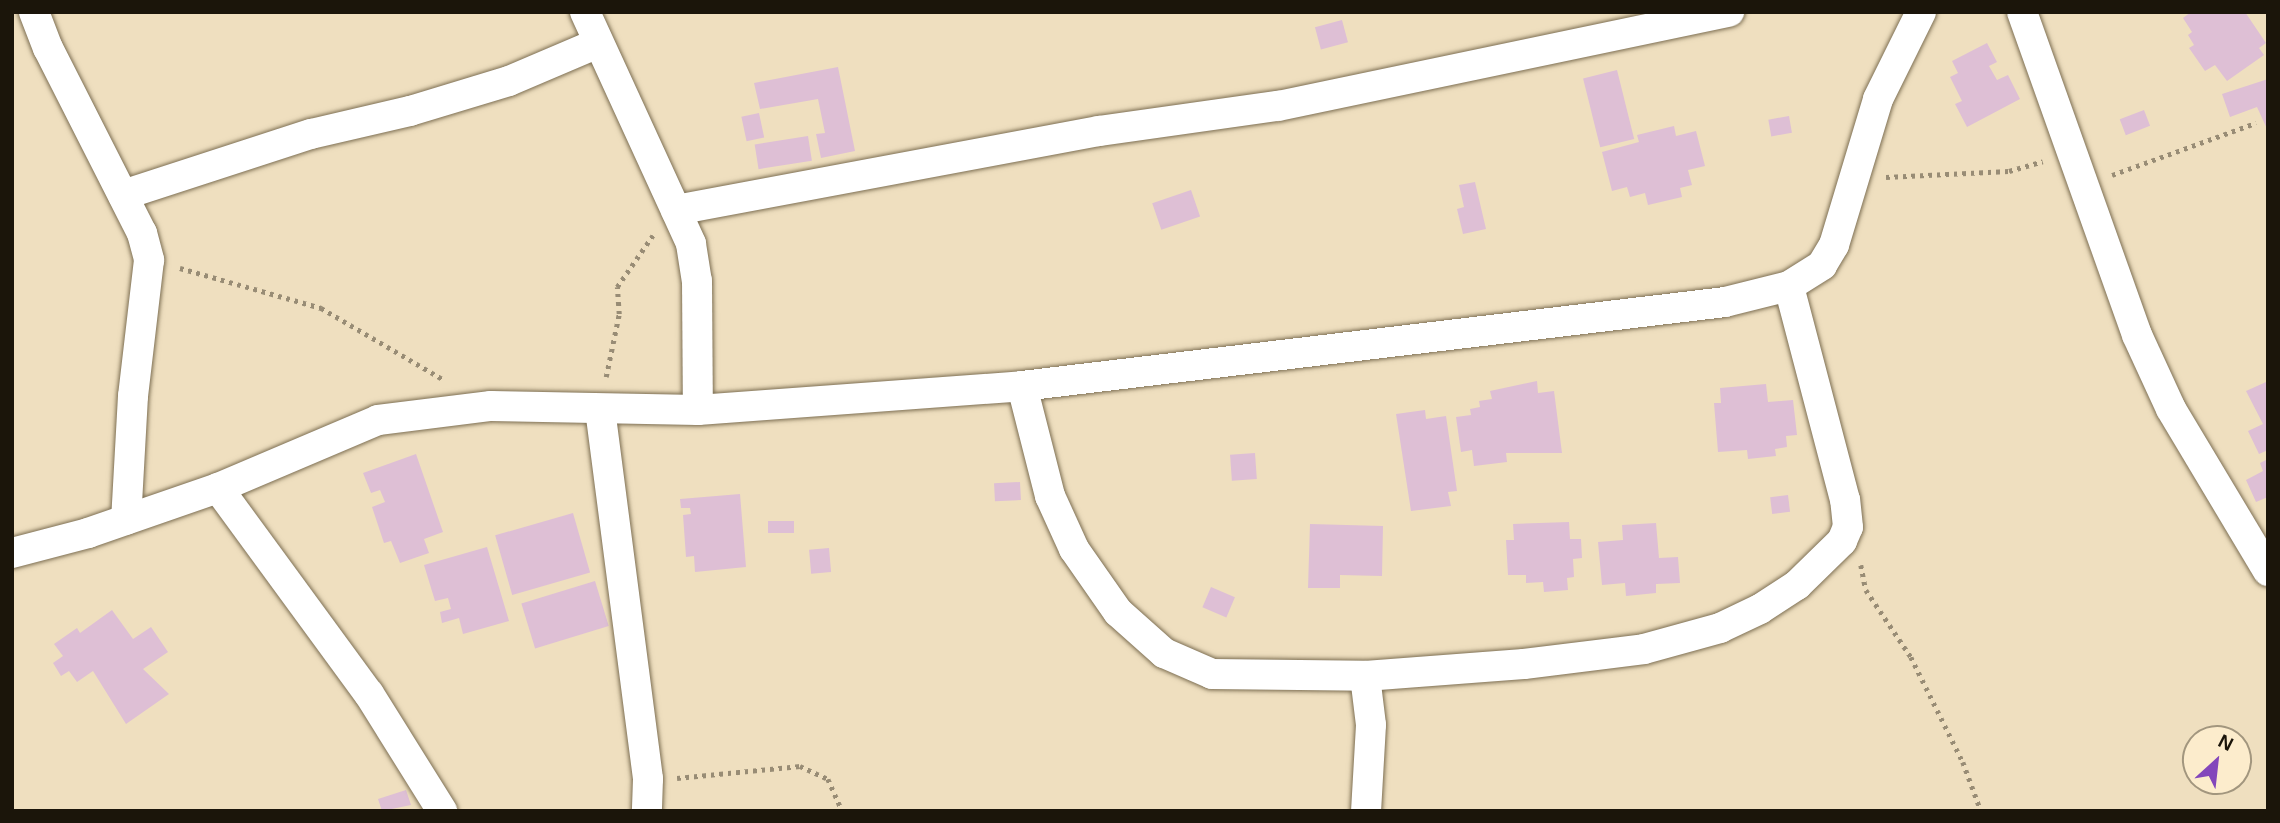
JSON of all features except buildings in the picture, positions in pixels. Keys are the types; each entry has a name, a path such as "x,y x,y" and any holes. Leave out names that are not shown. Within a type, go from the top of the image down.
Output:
{"street":[{"path":"34,12 48,48 142,233 149,260 133,396 126,520"},
{"path":"585,12 691,244 697,281 698,410"},
{"path":"673,205 1099,131 1278,106 1729,12"},
{"path":"12,553 126,520 218,488 378,420 491,407 698,410 1022,386 1725,302 1789,286 1822,265 1834,245 1878,99 1921,12"},
{"path":"2022,12 2074,150 2105,256 2171,409 2268,571"},
{"path":"123,195 311,134 509,81 598,43"},
{"path":"1022,386 1050,496 1074,549 1118,612 1164,653 1212,674 1365,676 1524,664 1644,649 1720,628 1797,584 1833,552 1848,527 1835,455 1789,286"},
{"path":"600,408 648,779 647,811"},
{"path":"218,488 369,694 442,811"},
{"path":"1365,676 1371,725 1366,811"}],"path":[{"path":"2085,185 2256,123"},
{"path":"1853,176 2010,172 2074,150"},
{"path":"600,408 618,323 617,287 640,258 673,205"},
{"path":"149,260 321,308 491,407"},
{"path":"1848,527 1859,540 1866,590 1911,657 1963,762 1981,811"},
{"path":"648,779 800,766 828,779 842,811"}]}
